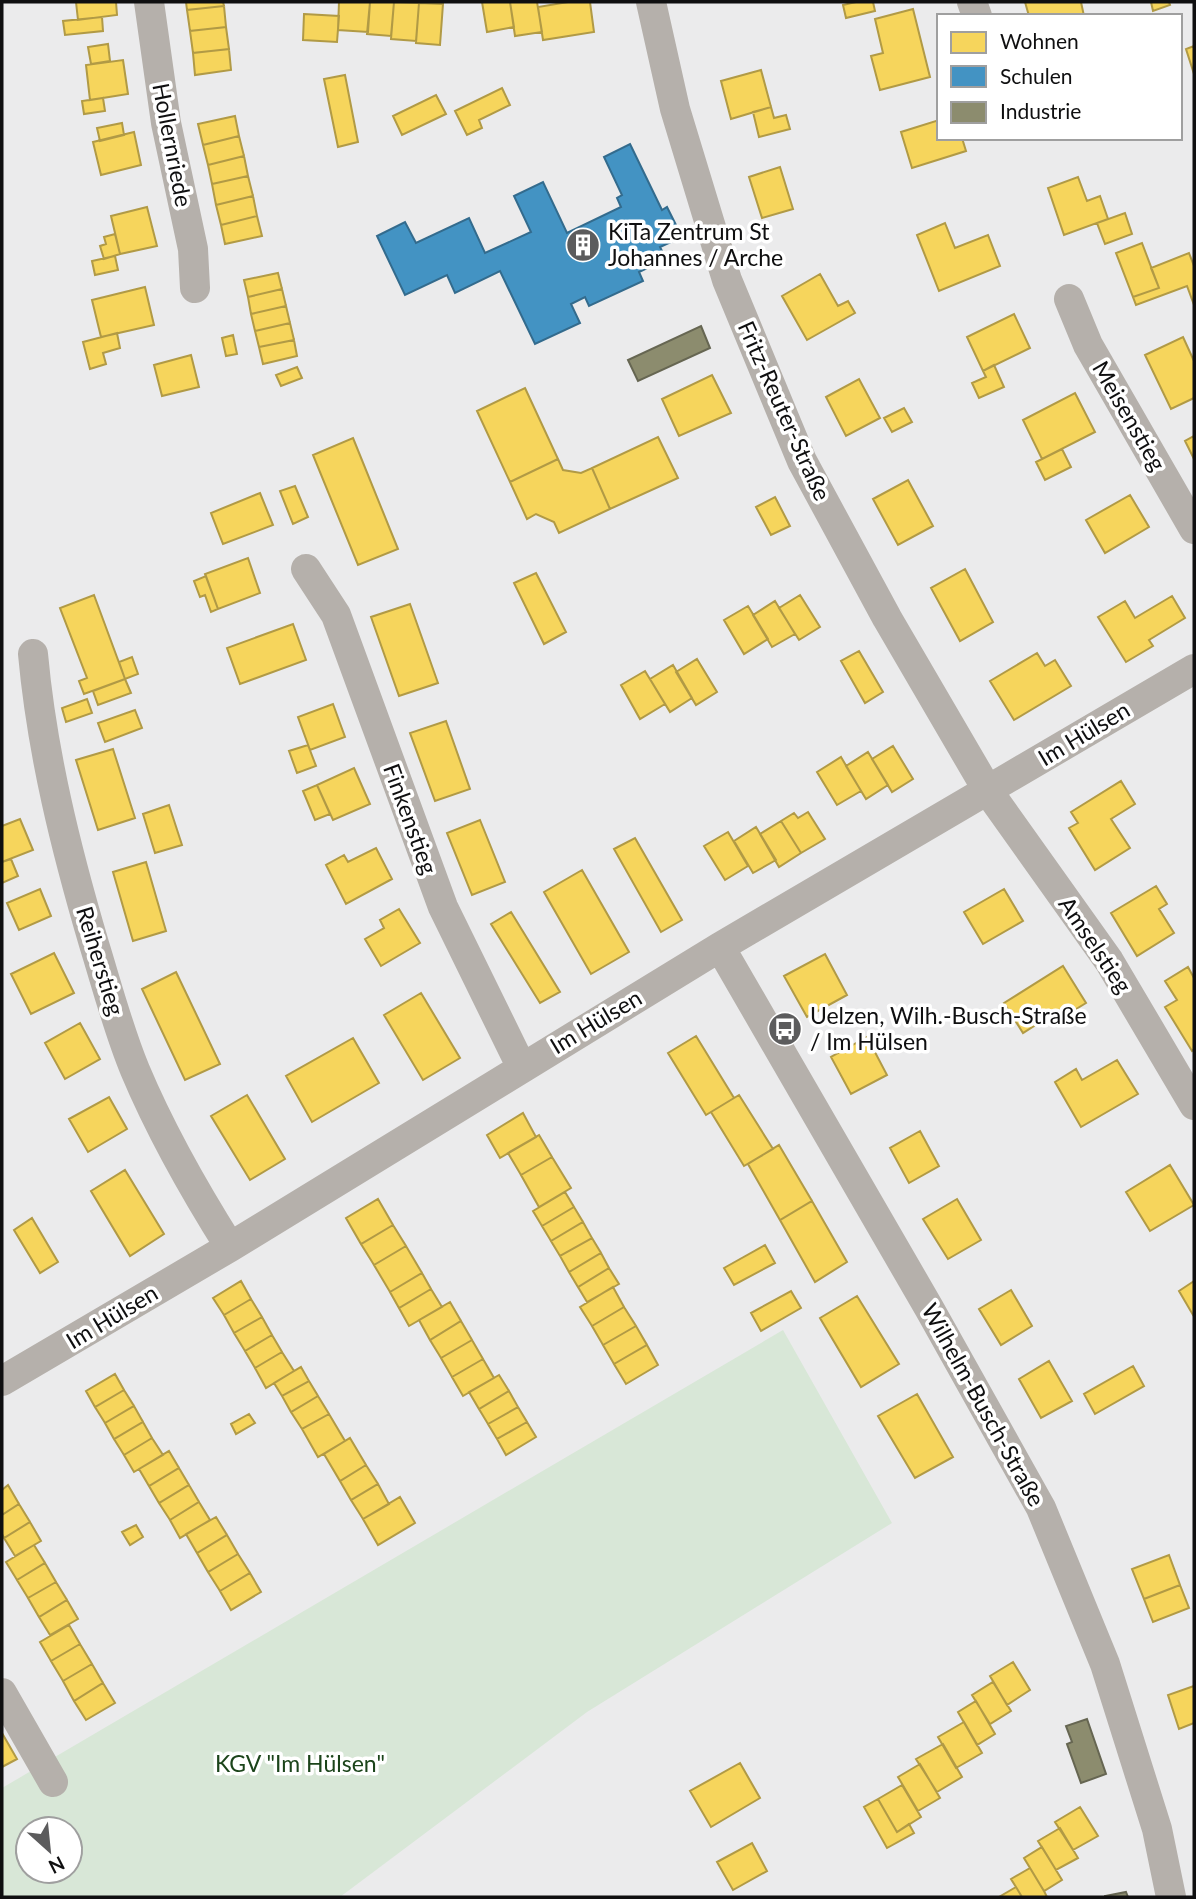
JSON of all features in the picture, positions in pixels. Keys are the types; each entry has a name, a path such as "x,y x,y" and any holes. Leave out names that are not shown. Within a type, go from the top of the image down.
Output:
{"street":[{"name":"Hollernriede","path":"149,2 166,122 193,249 195,288"},
{"name":"Fritz-Reuter-Straße","path":"651,2 675,109 727,279 802,461 887,618 988,791"},
{"name":"Meisenstieg","path":"1069,299 1088,345 1194,529"},
{"name":"Finkenstieg","path":"306,569 335,615 443,907 521,1066"},
{"name":"Reiherstieg","path":"33,654 37,702 52,785 111,1002 134,1069 165,1133 190,1183 230,1247"},
{"name":"Im Hülsen","path":"2,1381 230,1247 521,1066 720,947 1194,669"},
{"name":"Amselstieg","path":"988,791 1109,961 1194,1105"},
{"name":"Wilhelm-Busch-Straße","path":"720,947 929,1308 1041,1508 1105,1664 1157,1829 1171,1897"},
{"path":"2,1693 53,1782"}],"green space":[{"name":"KGV \"Im Hülsen\"","path":"783,1330 892,1523 587,1712 340,1897 2,1897 2,1788"}],"building: Wohnen":[{"path":"76,2 116,2 117,15 78,20"},
{"path":"186,2 223,2 224,6 187,10"},
{"path":"339,2 370,2 368,32 338,30"},
{"path":"370,2 394,2 391,36 367,34"},
{"path":"394,2 419,3 416,41 391,39"},
{"path":"482,2 510,2 514,27 487,32"},
{"path":"510,2 537,2 542,32 515,36"},
{"path":"568,2 590,2 594,32 543,40 538,7"},
{"path":"873,2 875,11 846,18 843,5"},
{"path":"1025,2 1081,2 1084,14 1028,14"},
{"path":"1151,2 1169,2 1170,5 1153,11"},
{"path":"419,3 443,4 440,45 416,43"},
{"path":"224,6 226,27 190,31 187,10"},
{"path":"913,9 930,77 880,90 871,56 883,53 875,19"},
{"path":"304,14 339,16 337,42 303,40"},
{"path":"102,17 103,31 65,35 63,21"},
{"path":"226,27 229,49 193,53 190,31"},
{"path":"108,44 110,61 91,64 88,47"},
{"path":"1194,46 1194,74 1186,49"},
{"path":"229,49 231,70 195,75 193,53"},
{"path":"123,60 128,94 90,100 86,65"},
{"path":"761,70 771,107 731,119 721,81"},
{"path":"345,75 358,142 338,147 324,79"},
{"path":"502,88 510,105 479,120 482,128 467,135 455,111"},
{"path":"436,95 446,114 402,135 393,116"},
{"path":"103,98 105,111 84,114 82,101"},
{"path":"771,107 774,118 786,115 790,129 759,137 753,112"},
{"path":"235,116 239,136 203,145 198,124"},
{"path":"937,121 937,140 963,140 966,151 912,168 901,132"},
{"path":"122,123 124,135 100,141 97,128"},
{"path":"134,132 141,165 101,175 93,142"},
{"path":"239,136 244,156 208,165 203,145"},
{"path":"244,156 248,176 212,184 208,165"},
{"path":"780,167 793,209 762,218 749,177"},
{"path":"248,176 253,196 216,205 212,184"},
{"path":"1078,177 1087,201 1100,196 1108,219 1064,235 1048,188"},
{"path":"253,196 257,216 221,225 216,205"},
{"path":"147,207 157,246 120,254 111,216"},
{"path":"1125,213 1132,234 1105,244 1097,223"},
{"path":"257,216 262,236 225,244 221,225"},
{"path":"945,223 955,248 988,235 1000,266 939,291 917,235"},
{"path":"115,234 120,254 104,259 100,246 106,244 104,237"},
{"path":"1142,243 1159,288 1133,297 1116,253"},
{"path":"1189,253 1194,266 1194,305 1187,286 1136,305 1133,297 1159,288 1151,268"},
{"path":"115,256 118,270 95,275 92,261"},
{"path":"278,273 282,289 248,297 244,280"},
{"path":"820,274 838,306 848,301 855,313 807,340 782,296"},
{"path":"145,287 154,325 101,337 92,300"},
{"path":"282,289 286,306 251,314 248,297"},
{"path":"286,306 290,323 255,331 251,314"},
{"path":"1014,314 1030,348 983,371 967,337"},
{"path":"290,323 294,340 259,347 255,331"},
{"path":"117,333 120,348 103,353 106,364 90,369 83,342"},
{"path":"233,335 237,354 226,356 222,338"},
{"path":"1183,337 1194,361 1194,398 1171,409 1145,355"},
{"path":"294,340 297,356 263,364 259,347"},
{"path":"191,355 199,387 162,396 154,365"},
{"path":"994,365 1004,387 979,398 972,383 986,377 983,371"},
{"path":"297,367 302,378 281,386 276,375"},
{"path":"712,375 731,413 679,436 662,399"},
{"path":"859,379 880,418 846,436 826,397"},
{"path":"525,388 558,459 510,482 477,411"},
{"path":"1075,393 1095,432 1042,459 1023,420"},
{"path":"904,408 912,422 892,432 884,418"},
{"path":"1194,436 1194,459 1185,441"},
{"path":"658,437 678,478 610,509 592,468"},
{"path":"353,438 398,549 358,565 313,455"},
{"path":"1062,449 1071,467 1045,480 1036,462"},
{"path":"558,459 563,470 581,473 592,468 610,509 559,533 554,522 536,514 527,519 510,482"},
{"path":"908,480 933,526 898,545 873,499"},
{"path":"295,486 308,517 293,524 280,491"},
{"path":"260,493 273,525 223,544 211,513"},
{"path":"1130,495 1149,527 1105,553 1086,520"},
{"path":"775,497 790,526 771,535 756,507"},
{"path":"248,558 260,593 218,609 205,574"},
{"path":"965,569 993,622 960,641 931,588"},
{"path":"536,573 566,632 544,644 514,583"},
{"path":"206,576 218,609 211,612 205,595 200,597 194,581"},
{"path":"94,595 125,679 84,694 79,681 87,678 60,608"},
{"path":"800,595 820,627 799,640 779,608"},
{"path":"1172,596 1185,618 1149,640 1153,646 1126,662 1098,617 1125,601 1135,618"},
{"path":"775,601 795,634 772,647 753,615"},
{"path":"410,604 438,683 399,696 371,617"},
{"path":"748,606 768,639 744,654 724,620"},
{"path":"293,624 306,660 240,684 227,648"},
{"path":"859,651 883,692 865,703 841,661"},
{"path":"1037,653 1045,666 1055,660 1071,686 1014,720 990,681"},
{"path":"132,657 138,674 125,679 119,662"},
{"path":"697,659 717,692 696,705 676,672"},
{"path":"673,665 692,698 670,712 650,679"},
{"path":"645,671 665,704 640,719 621,685"},
{"path":"125,679 131,693 98,705 93,691"},
{"path":"87,699 92,713 66,722 62,708"},
{"path":"333,704 345,737 310,750 298,717"},
{"path":"135,710 142,728 105,742 98,723"},
{"path":"446,721 470,789 435,801 410,733"},
{"path":"308,745 316,766 297,773 289,751"},
{"path":"893,746 913,779 892,792 872,759"},
{"path":"113,749 135,818 98,830 76,760"},
{"path":"868,752 888,785 866,799 846,766"},
{"path":"841,757 861,791 837,805 817,772"},
{"path":"354,768 370,804 333,820 317,785"},
{"path":"1121,781 1135,804 1111,819 1130,848 1095,870 1069,828 1078,823 1071,812"},
{"path":"317,785 330,814 315,820 303,791"},
{"path":"169,805 182,845 155,853 143,814"},
{"path":"808,812 825,839 801,853 781,821 794,813 798,818"},
{"path":"20,819 33,850 2,862 2,826"},
{"path":"480,820 505,882 472,895 447,833"},
{"path":"781,821 801,853 779,867 760,834"},
{"path":"756,827 776,860 753,873 734,841"},
{"path":"728,832 748,866 725,880 704,846"},
{"path":"635,838 682,920 661,932 614,849"},
{"path":"376,848 392,879 346,904 326,865 344,855 348,862"},
{"path":"11,859 18,876 2,883 2,862"},
{"path":"146,862 166,931 133,941 113,872"},
{"path":"582,870 629,952 591,974 544,892"},
{"path":"1156,886 1167,904 1159,909 1174,933 1137,956 1111,913"},
{"path":"40,889 51,916 19,930 7,903"},
{"path":"1004,889 1023,921 983,944 964,912"},
{"path":"399,909 420,943 381,966 365,939 384,928 380,920"},
{"path":"511,912 560,992 540,1003 491,924"},
{"path":"54,953 74,993 31,1014 11,974"},
{"path":"825,954 847,995 807,1017 784,976"},
{"path":"1063,966 1086,1003 1063,1017 1059,1010 1023,1033 1004,1003"},
{"path":"1188,967 1194,978 1192,1051 1165,1007 1177,1000 1165,981"},
{"path":"176,972 220,1064 185,1080 142,989"},
{"path":"421,993 460,1058 423,1080 384,1015"},
{"path":"80,1023 100,1059 65,1079 45,1043"},
{"path":"696,1036 734,1098 706,1115 668,1053"},
{"path":"867,1037 887,1075 851,1094 831,1057"},
{"path":"353,1038 379,1083 312,1122 286,1076"},
{"path":"1117,1060 1138,1094 1081,1127 1055,1082 1076,1069 1082,1080"},
{"path":"247,1095 285,1159 250,1180 211,1116"},
{"path":"739,1095 773,1149 744,1166 711,1112"},
{"path":"109,1097 127,1129 88,1152 69,1119"},
{"path":"523,1113 536,1137 500,1158 487,1135"},
{"path":"920,1131 939,1166 909,1183 890,1148"},
{"path":"539,1135 552,1157 521,1175 508,1153"},
{"path":"779,1145 812,1201 780,1220 748,1164"},
{"path":"552,1157 571,1188 539,1207 521,1175"},
{"path":"1170,1165 1194,1205 1150,1231 1126,1192"},
{"path":"125,1170 164,1234 130,1256 91,1191"},
{"path":"565,1192 574,1207 542,1226 533,1211"},
{"path":"378,1199 393,1225 361,1244 346,1218"},
{"path":"957,1199 981,1240 948,1259 923,1219"},
{"path":"812,1201 847,1262 815,1282 780,1220"},
{"path":"574,1207 583,1222 551,1241 542,1226"},
{"path":"32,1218 58,1262 40,1273 14,1230"},
{"path":"583,1222 592,1238 560,1256 551,1241"},
{"path":"393,1225 406,1246 374,1265 361,1244"},
{"path":"592,1238 601,1253 569,1272 560,1256"},
{"path":"765,1245 775,1263 734,1285 724,1268"},
{"path":"406,1246 422,1273 390,1292 374,1265"},
{"path":"601,1253 609,1268 578,1287 569,1272"},
{"path":"609,1268 619,1284 587,1302 578,1287"},
{"path":"422,1273 431,1289 399,1308 390,1292"},
{"path":"241,1281 251,1299 224,1315 213,1298"},
{"path":"1194,1281 1194,1314 1193,1315 1179,1291"},
{"path":"613,1287 624,1307 592,1326 580,1307"},
{"path":"431,1289 442,1307 409,1326 399,1308"},
{"path":"1011,1290 1032,1326 1001,1345 979,1309"},
{"path":"791,1291 801,1308 761,1331 751,1313"},
{"path":"857,1296 899,1364 861,1387 820,1318"},
{"path":"251,1299 262,1317 234,1333 224,1315"},
{"path":"450,1302 461,1321 430,1340 419,1320"},
{"path":"624,1307 636,1326 603,1345 592,1326"},
{"path":"262,1317 272,1335 245,1351 234,1333"},
{"path":"461,1321 472,1340 441,1358 430,1340"},
{"path":"636,1326 647,1345 614,1364 603,1345"},
{"path":"272,1335 282,1352 255,1368 245,1351"},
{"path":"472,1340 483,1359 452,1377 441,1358"},
{"path":"647,1345 658,1365 626,1384 614,1364"},
{"path":"282,1352 294,1371 266,1388 255,1368"},
{"path":"483,1359 494,1378 463,1396 452,1377"},
{"path":"1049,1361 1072,1401 1041,1418 1019,1379"},
{"path":"1133,1366 1144,1386 1095,1414 1084,1394"},
{"path":"301,1367 309,1381 282,1396 274,1383"},
{"path":"115,1374 124,1390 95,1407 86,1391"},
{"path":"499,1375 509,1391 479,1409 469,1392"},
{"path":"309,1381 318,1396 291,1412 282,1396"},
{"path":"124,1390 134,1406 105,1423 95,1407"},
{"path":"509,1391 518,1407 488,1424 479,1409"},
{"path":"917,1394 953,1457 915,1478 878,1416"},
{"path":"318,1396 329,1414 302,1429 291,1412"},
{"path":"134,1406 143,1422 114,1439 105,1423"},
{"path":"518,1407 527,1422 497,1439 488,1424"},
{"path":"249,1414 255,1423 236,1434 231,1424"},
{"path":"329,1414 345,1441 318,1457 302,1429"},
{"path":"143,1422 152,1438 124,1455 114,1439"},
{"path":"527,1422 536,1437 506,1455 497,1439"},
{"path":"152,1438 163,1455 134,1472 124,1455"},
{"path":"350,1438 366,1465 340,1481 324,1454"},
{"path":"169,1451 179,1468 149,1486 139,1469"},
{"path":"366,1465 378,1484 351,1500 340,1481"},
{"path":"179,1468 189,1485 159,1503 149,1486"},
{"path":"378,1484 389,1504 363,1519 351,1500"},
{"path":"8,1485 19,1504 2,1515 2,1490"},
{"path":"189,1485 199,1502 170,1520 159,1503"},
{"path":"400,1497 415,1523 378,1545 363,1519"},
{"path":"199,1502 210,1520 180,1538 170,1520"},
{"path":"19,1504 30,1522 4,1538 2,1515"},
{"path":"216,1517 227,1535 197,1553 186,1534"},
{"path":"30,1522 41,1541 15,1556 4,1538"},
{"path":"136,1525 143,1537 130,1545 122,1532"},
{"path":"227,1535 238,1554 208,1572 197,1553"},
{"path":"34,1545 45,1563 17,1580 6,1562"},
{"path":"238,1554 250,1573 220,1591 208,1572"},
{"path":"1169,1555 1180,1585 1144,1599 1132,1569"},
{"path":"45,1563 56,1582 28,1598 17,1580"},
{"path":"250,1573 261,1592 231,1610 220,1591"},
{"path":"56,1582 67,1600 39,1617 28,1598"},
{"path":"1180,1585 1189,1608 1153,1622 1144,1599"},
{"path":"67,1600 78,1619 50,1635 39,1617"},
{"path":"69,1625 80,1644 51,1661 40,1642"},
{"path":"80,1644 92,1664 63,1681 51,1661"},
{"path":"1013,1662 1030,1690 1007,1705 990,1676"},
{"path":"92,1664 103,1683 74,1701 63,1681"},
{"path":"993,1682 1011,1711 990,1724 972,1695"},
{"path":"103,1683 115,1703 86,1720 74,1701"},
{"path":"1194,1686 1194,1723 1179,1729 1168,1695"},
{"path":"976,1701 995,1734 977,1745 958,1712"},
{"path":"964,1722 982,1753 956,1768 938,1737"},
{"path":"2,1733 17,1759 2,1767"},
{"path":"943,1744 962,1777 937,1792 916,1759"},
{"path":"740,1763 760,1798 711,1827 690,1791"},
{"path":"920,1764 940,1798 918,1811 898,1777"},
{"path":"902,1785 921,1817 897,1832 878,1799"},
{"path":"878,1799 897,1832 909,1824 914,1833 887,1848 864,1807"},
{"path":"1080,1807 1098,1836 1073,1850 1055,1822"},
{"path":"1060,1828 1078,1858 1056,1870 1038,1841"},
{"path":"752,1843 767,1871 733,1890 717,1862"},
{"path":"1042,1847 1062,1880 1044,1891 1024,1858"},
{"path":"1030,1868 1047,1897 1022,1897 1011,1879"},
{"path":"1016,1887 1022,1897 999,1897"}],"building: Schulen":[{"name":"KiTa Zentrum St Johannes / Arche","path":"630,144 662,210 667,207 682,237 660,247 666,259 639,272 643,281 589,306 585,297 571,304 580,323 535,344 500,271 455,293 447,275 405,295 377,236 405,222 416,243 469,218 485,253 531,232 514,196 543,182 567,233 621,207 617,198 622,195 604,157"}],"building: Industrie":[{"path":"701,326 710,348 638,381 628,360"},
{"path":"1087,1719 1106,1774 1081,1783 1067,1744 1072,1742 1066,1726"},
{"path":"1126,1892 1128,1897 1105,1897 1105,1896"}],"place":[{"name":"KiTa Zentrum St Johannes / Arche","path":"583,245"},
{"name":"Uelzen, Wilh.-Busch-Straße / Im Hülsen","path":"785,1029"}]}
